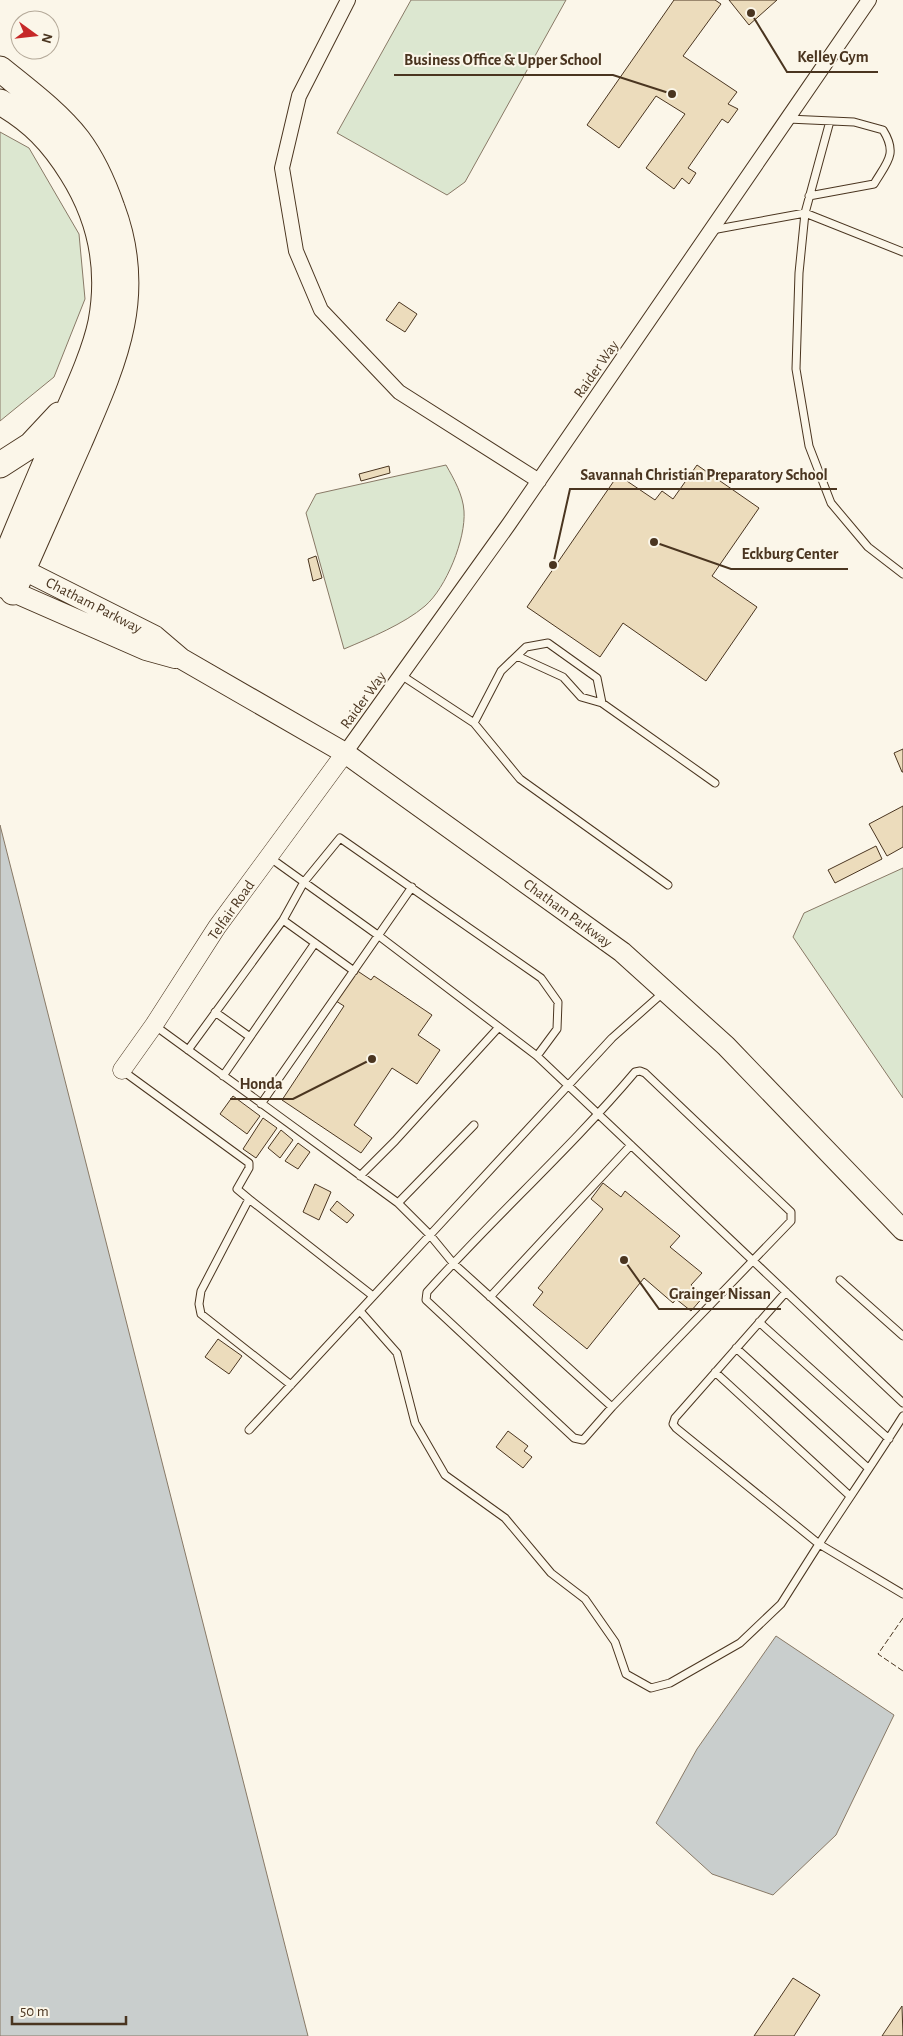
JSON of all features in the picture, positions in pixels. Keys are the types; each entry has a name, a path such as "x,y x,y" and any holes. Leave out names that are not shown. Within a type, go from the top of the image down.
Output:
{"highway":[{"path":"0,69 49,110 78,140 106,190 117,220 125,249 128,280 124,318 115,354 99,396 7,565"},
{"path":"0,102 22,115 58,149 86,194 100,233 105,279 100,323 85,369 7,565 7,589"},
{"path":"0,465 31,445 57,418 85,369"}],"main road":[{"name":"Chatham Parkway","path":"7,565 155,636 182,660 345,753 622,952 726,1046 903,1230"},
{"name":"Chatham Parkway","path":"7,589 146,650 182,660"}],"street":[{"path":"348,0 299,96 282,168 296,251 321,310 400,392 539,481"},
{"name":"Raider Way","path":"345,753 539,481 869,0"},
{"name":"Telfair Road","path":"122,1070 154,1026 217,926 345,753"}],"lane":[{"path":"788,119 854,122 883,130 891,143 889,158 874,184 809,196"},
{"path":"830,121 805,213 799,273 796,369 809,446 831,503 868,547 903,574"},
{"path":"712,230 805,213 903,252"},
{"path":"892,249 903,245"},
{"path":"474,723 501,671 526,647 548,643 597,678 602,703"},
{"path":"517,656 563,677 581,697 602,703 715,783"},
{"path":"401,675 474,723 520,779 668,885"},
{"path":"188,1050 283,920 304,882 340,838 541,978 558,1002 557,1029 536,1056"},
{"path":"268,857 379,936 536,1056 903,1403"},
{"path":"261,1104 412,887"},
{"path":"283,920 354,972"},
{"path":"223,1076 315,943"},
{"path":"249,1430 612,1038 665,991"},
{"path":"215,1012 250,1037"},
{"path":"154,1026 398,1203 430,1235 453,1263 612,1407"},
{"path":"360,1176 396,1141 498,1027"},
{"path":"122,1070 249,1163 249,1168 237,1189 373,1296"},
{"path":"635,1072 645,1073 791,1212 791,1221 753,1261 612,1407 583,1440 574,1438 426,1300 427,1292 453,1263 599,1115 635,1072"},
{"path":"398,1203 474,1125"},
{"path":"490,1297 631,1145"},
{"path":"249,1200 201,1290 199,1304 201,1314 291,1385"},
{"path":"840,1280 903,1336"},
{"path":"786,1292 675,1418 674,1424 676,1428 819,1544 903,1594"},
{"path":"360,1311 397,1354 415,1423 445,1475 504,1518 551,1573 585,1599 615,1642 626,1674 651,1688 670,1683 740,1643 781,1604 903,1416"},
{"path":"759,1322 889,1438"},
{"path":"736,1348 868,1468"},
{"path":"715,1372 850,1496"}],"green space":[{"path":"411,0 566,0 465,182 447,195 337,133"},
{"path":"0,132 29,148 79,234 85,299 54,377 0,421"},
{"path":"446,465 460,493 464,511 464,522 458,549 440,588 433,598 417,613 386,630 344,649 306,513 316,494"},
{"path":"903,868 903,1098 793,937 804,913"}],"shaded area":[{"path":"0,825 308,2036 0,2036"},
{"path":"776,1636 894,1715 836,1835 773,1895 712,1874 656,1823 697,1749"}],"building":[{"path":"674,0 715,0 721,4 683,56 737,92 728,104 738,109 728,123 722,119 688,168 696,173 689,184 682,178 674,189 646,168 685,114 656,96 619,148 587,125"},
{"path":"729,0 777,0 749,25"},
{"path":"399,302 417,314 405,332 386,320"},
{"path":"697,465 759,508 712,576 757,607 706,681 623,623 600,657 527,607 618,475 655,500 662,491 673,499"},
{"path":"389,466 390,473 361,481 359,474"},
{"path":"316,556 322,578 313,581 308,559"},
{"path":"903,749 903,772 902,772 894,753"},
{"path":"903,806 903,847 887,856 869,824"},
{"path":"876,846 882,859 835,883 828,870"},
{"path":"356,970 371,980 374,976 432,1015 418,1035 440,1050 417,1084 392,1068 354,1125 372,1138 361,1153 282,1100 344,1006 336,1001"},
{"path":"233,1096 260,1116 247,1134 220,1114"},
{"path":"263,1118 277,1128 256,1158 243,1149"},
{"path":"281,1130 293,1140 280,1158 268,1148"},
{"path":"298,1143 310,1152 298,1169 285,1161"},
{"path":"603,1183 621,1197 625,1191 680,1236 670,1247 702,1273 691,1285 704,1296 691,1311 676,1299 673,1303 644,1278 587,1349 533,1305 543,1292 538,1288 603,1209 591,1199"},
{"path":"315,1184 331,1192 319,1220 303,1212"},
{"path":"337,1201 354,1215 347,1223 330,1210"},
{"path":"218,1339 242,1356 229,1374 205,1357"},
{"path":"508,1431 528,1446 524,1451 532,1457 523,1468 496,1447"},
{"path":"793,1978 820,1995 794,2036 754,2036"},
{"path":"902,2006 903,2036 882,2036"}],"fence":[{"path":"903,1618 878,1654 903,1671"}],"place":[{"name":"Kelley Gym","path":"751,13"},
{"name":"Business Office & Upper School","path":"672,94"},
{"name":"Eckburg Center","path":"654,542"},
{"name":"Savannah Christian Preparatory School","path":"553,565"},
{"name":"Honda","path":"372,1059"},
{"name":"Grainger Nissan","path":"624,1260"}]}
